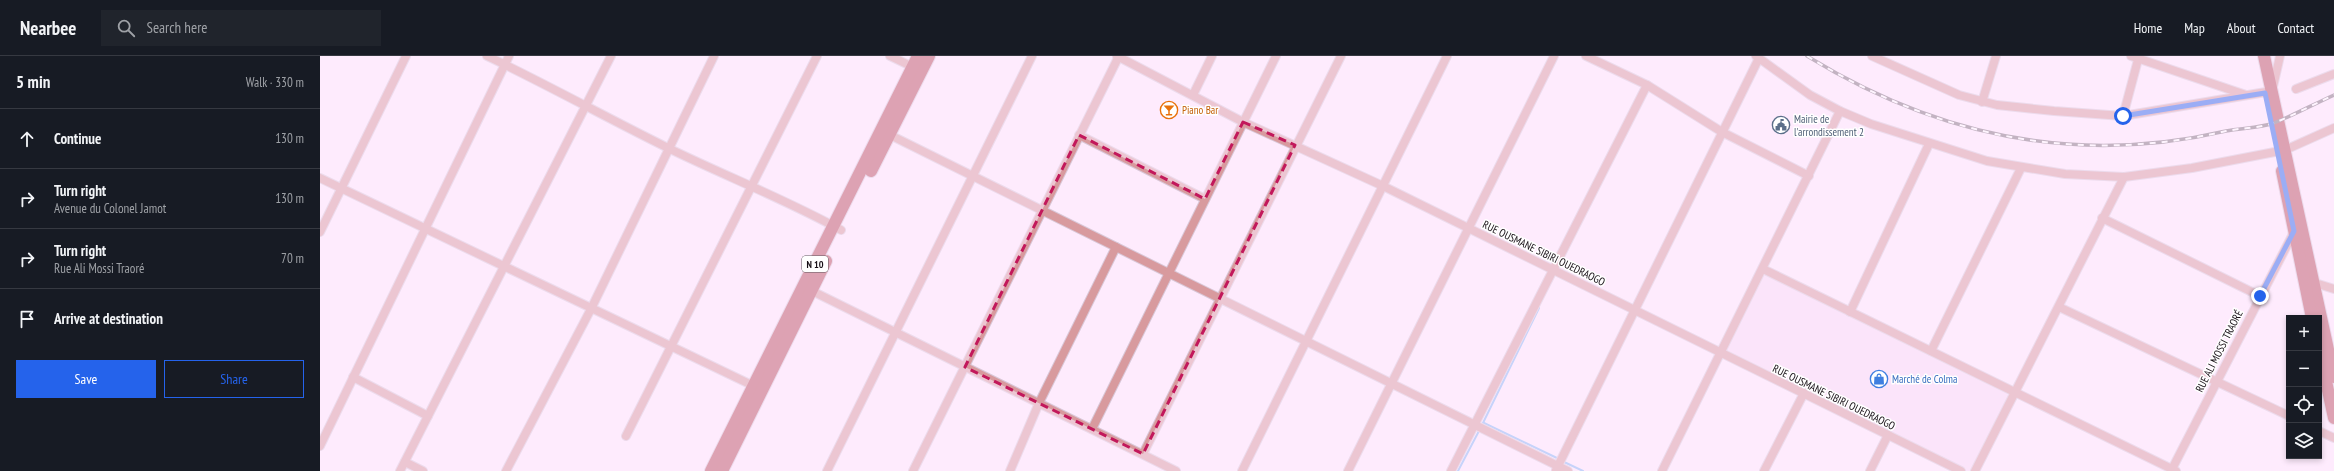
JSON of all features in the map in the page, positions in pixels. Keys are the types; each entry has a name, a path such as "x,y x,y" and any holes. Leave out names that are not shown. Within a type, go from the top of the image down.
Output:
{"main road":[{"name":"N 10","path":"917,70 918,56"},
{"name":"N 10","path":"722,471 758,388 807,288 917,70 929,56"},
{"path":"2257,56 2268,92 2281,151 2294,231 2311,315"},
{"path":"2264,56 2268,92"},
{"path":"2281,151 2301,220 2315,283 2329,365 2334,418"},
{"path":"2320,351 2334,377"},
{"name":"N 10","path":"711,471 758,388"}],"street":[{"path":"320,232 406,56"},
{"path":"487,56 586,104 669,148 753,186 837,228"},
{"path":"320,446 509,56"},
{"path":"400,471 611,56"},
{"path":"506,471 591,309 714,56"},
{"path":"626,436 817,56"},
{"path":"890,56 917,70"},
{"path":"827,471 1032,56"},
{"path":"913,471 1118,56"},
{"name":"RUE OUSMANE SIBIRI OUEDRAOGO","path":"1118,56 1243,122 1384,186 1961,471"},
{"path":"1193,95 1212,56"},
{"path":"1092,429 1169,274 1204,199 1276,56"},
{"path":"1143,454 1340,56"},
{"path":"1242,471 1447,56"},
{"path":"1348,471 1470,229 1554,56"},
{"path":"1586,56 1647,85 1722,132 1809,176"},
{"path":"1872,56 1936,87 1982,102 2054,112 2123,116 2268,92 2280,56"},
{"path":"1982,102 1996,56"},
{"path":"1557,469 1722,132 1757,57 1790,82 1840,111 1871,124 1982,160 2020,168 2065,174 2124,177 2192,168 2281,151 2334,128"},
{"path":"2123,116 2136,57 2247,95"},
{"path":"2296,89 2334,74"},
{"path":"1451,471 1473,425 1647,85"},
{"path":"1662,471 1720,353 1764,269 1840,111"},
{"path":"886,133 1042,212 1306,341 1557,469 1568,471"},
{"path":"1079,135 1204,199"},
{"path":"1850,312 1929,144"},
{"path":"1930,351 2020,168"},
{"path":"1975,471 2124,177"},
{"path":"320,178 426,227 591,309 758,388"},
{"path":"2102,218 2260,296"},
{"name":"RUE ALI MOSSI TRAORÉ","path":"2173,470 2216,381 2301,220"},
{"path":"1010,471 1039,404 1116,247"},
{"path":"1764,269 2173,470"},
{"path":"2315,283 2334,289"},
{"path":"807,288 1176,471"},
{"path":"2059,307 2286,415"},
{"path":"353,377 428,416"},
{"path":"1764,471 1804,393"},
{"path":"2322,432 2334,438"},
{"path":"1870,471 1888,435"},
{"path":"405,462 423,471"}],"highlighted area":[{"path":"1243,122 1295,145 1143,454 965,367 1079,135 1205,199"}],"shaded area":[{"path":"1763,269 2014,392 1975,471 1961,471 1720,353"}],"waterway":[{"path":"1482,425 1539,308"},
{"path":"1484,423 1559,459"},
{"path":"1458,471 1480,429"},
{"path":"1562,461 1583,471"}],"railway":[{"path":"1807,56 1856,84 1906,106 1957,124 2009,137 2062,144 2116,145 2170,141 2263,126 2282,120 2334,95"}],"place":[{"name":"Piano Bar","path":"1169,110"},
{"name":"Mairie de l'arrondissement 2","path":"1781,125"},
{"name":"Marché de Colma","path":"1879,379"}],"route":[{"path":"2123,116 2265,93 2294,231 2260,296"}]}
